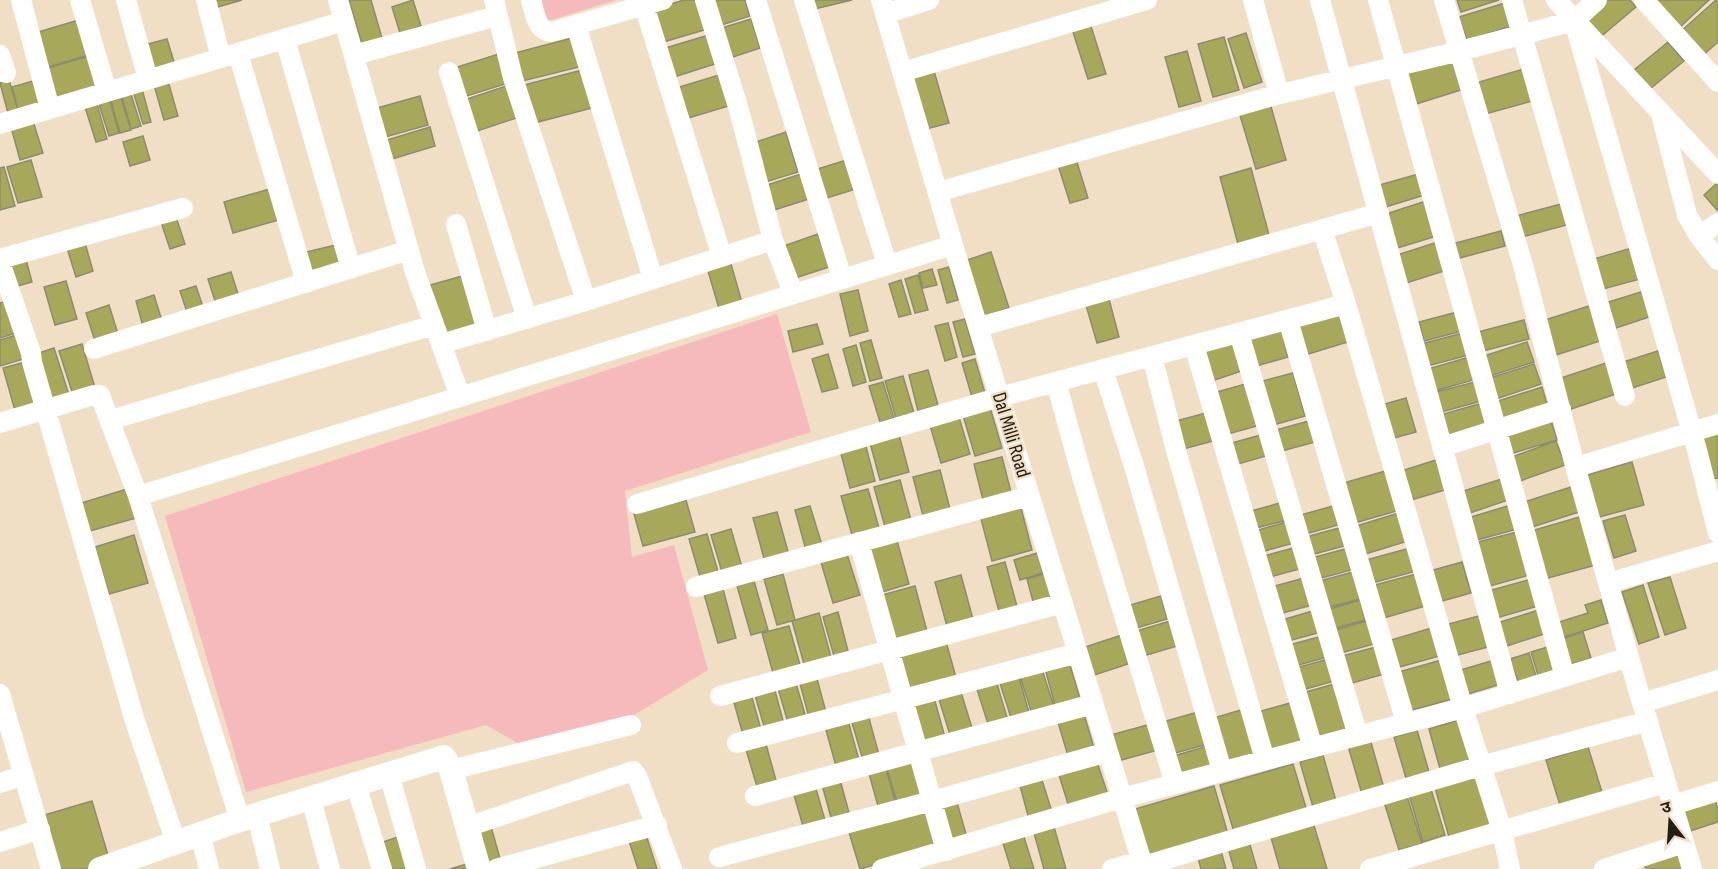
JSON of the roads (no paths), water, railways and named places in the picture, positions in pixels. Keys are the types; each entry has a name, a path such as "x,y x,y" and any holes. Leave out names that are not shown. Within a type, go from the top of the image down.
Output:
{"street":[{"path":"21,0 50,109"},
{"path":"80,0 107,92"},
{"path":"126,0 148,80"},
{"path":"206,0 230,55 306,283"},
{"path":"338,0 409,250 460,396"},
{"path":"531,0 539,26 542,30 551,32 663,0"},
{"path":"705,0 739,110 773,240 793,293"},
{"path":"756,0 842,278"},
{"path":"804,0 887,264"},
{"path":"883,7 929,0"},
{"path":"902,72 1147,0"},
{"path":"1253,0 1279,94"},
{"path":"1320,0 1510,694"},
{"path":"1378,0 1565,677"},
{"path":"1444,0 1523,265 1608,583 1692,869"},
{"path":"1512,0 1625,396"},
{"path":"1556,0 1718,174"},
{"path":"938,192 1279,94 1574,21 1597,0"},
{"path":"1644,0 1718,82"},
{"path":"644,5 722,257"},
{"name":"Dal Milli Road","path":"883,7 1029,496 1143,865"},
{"path":"354,55 496,8 513,78 586,301"},
{"path":"0,124 344,21"},
{"path":"1574,21 1692,433 1718,533"},
{"path":"576,25 653,279"},
{"path":"285,39 351,269"},
{"path":"449,72 528,319"},
{"path":"1662,115 1688,215 1699,236 1718,260"},
{"path":"176,843 134,718 31,353 0,261 183,208"},
{"path":"979,327 1378,213"},
{"path":"1699,236 1718,223"},
{"path":"456,224 487,331"},
{"path":"1322,229 1346,304 1463,708 1502,831 1510,869"},
{"path":"441,344 586,301 773,240"},
{"path":"138,496 953,245"},
{"path":"94,349 409,250"},
{"path":"637,504 1000,397 1346,304"},
{"path":"1288,320 1406,723"},
{"path":"110,420 434,325"},
{"path":"1239,333 1358,736"},
{"path":"1194,345 1312,748"},
{"path":"1152,356 1265,760"},
{"path":"1103,369 1134,466 1222,771"},
{"path":"1056,382 1174,784"},
{"path":"0,423 97,394 101,398 138,496 248,818 270,869"},
{"path":"1442,447 1561,410"},
{"path":"1576,467 1718,424"},
{"path":"696,587 1029,496"},
{"path":"859,542 946,851"},
{"path":"1608,583 1718,551"},
{"path":"720,696 1063,603"},
{"path":"737,743 1078,652"},
{"path":"882,869 1122,798 1463,708 1629,657"},
{"path":"1112,869 1143,865 1481,766 1645,712 1718,680"},
{"path":"0,694 5,728 24,775 51,869"},
{"path":"755,796 1093,704"},
{"path":"452,770 631,725"},
{"path":"719,857 1108,752"},
{"path":"100,869 134,863 200,834 440,757 446,759 452,770 479,869"},
{"path":"467,827 633,771 657,825 672,869"},
{"path":"388,774 416,869"},
{"path":"0,783 24,775"},
{"path":"1370,869 1666,783"},
{"path":"356,785 382,869"},
{"path":"1673,805 1718,791"},
{"path":"311,799 330,869"},
{"path":"496,869 657,825"},
{"path":"0,842 40,829"},
{"path":"200,834 209,869"},
{"path":"1604,869 1684,843"}]}
